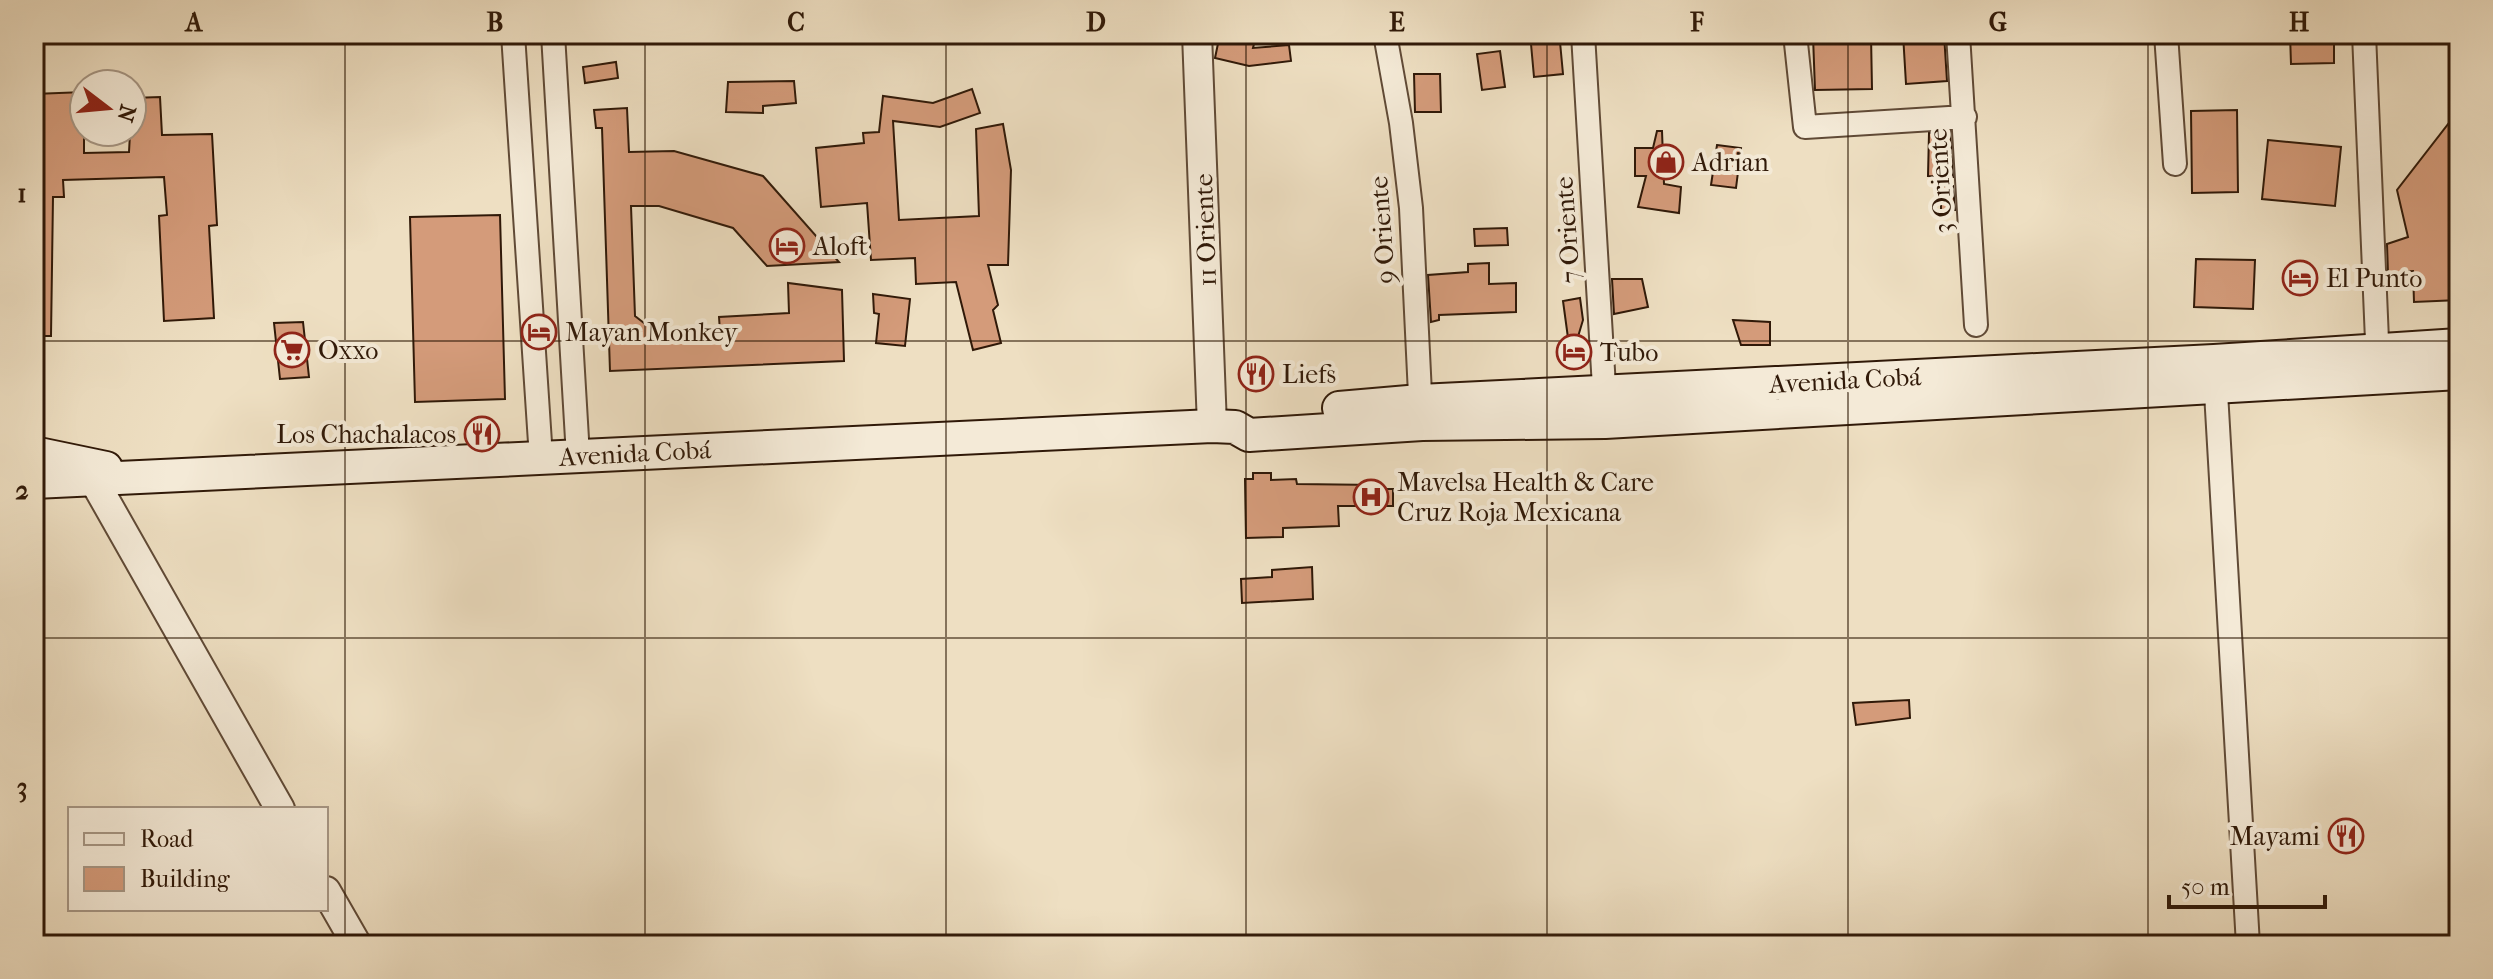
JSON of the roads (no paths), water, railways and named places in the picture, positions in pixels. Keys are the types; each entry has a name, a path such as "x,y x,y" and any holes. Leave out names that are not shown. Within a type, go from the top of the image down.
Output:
{"main road":[{"name":"Avenida Cobá","path":"34,482 1224,426 1249,435 1421,412 1605,408 2378,363 2459,345"},
{"name":"Avenida Cobá","path":"2378,363 2459,373"},
{"path":"34,453 140,477"}],"street":[{"path":"513,34 541,458"},
{"path":"553,34 578,456"},
{"name":"11 Oriente","path":"1197,34 1224,426"},
{"name":"9 Oriente","path":"1385,34 1401,123 1411,208 1421,412"},
{"name":"7 Oriente","path":"1583,34 1605,408"},
{"path":"1795,34 1805,127 1965,117"},
{"name":"3 Oriente","path":"1958,34 1976,325"},
{"path":"2166,34 2175,164"},
{"path":"2364,34 2378,363"},
{"path":"2215,373 2248,945"},
{"path":"93,479 279,807"},
{"path":"328,894 357,945"}],"place":[{"name":"Adrian","path":"1666,162"},
{"name":"Aloft","path":"787,246"},
{"name":"El Punto","path":"2300,278"},
{"name":"Mayan Monkey","path":"539,332"},
{"name":"Oxxo","path":"292,350"},
{"name":"Tubo","path":"1574,352"},
{"name":"Liefs","path":"1256,374"},
{"name":"Los Chachalacos","path":"482,434"},
{"name":"Mavelsa Health & Care Cruz Roja Mexicana","path":"1371,497"},
{"name":"Mayami","path":"2346,836"}]}
